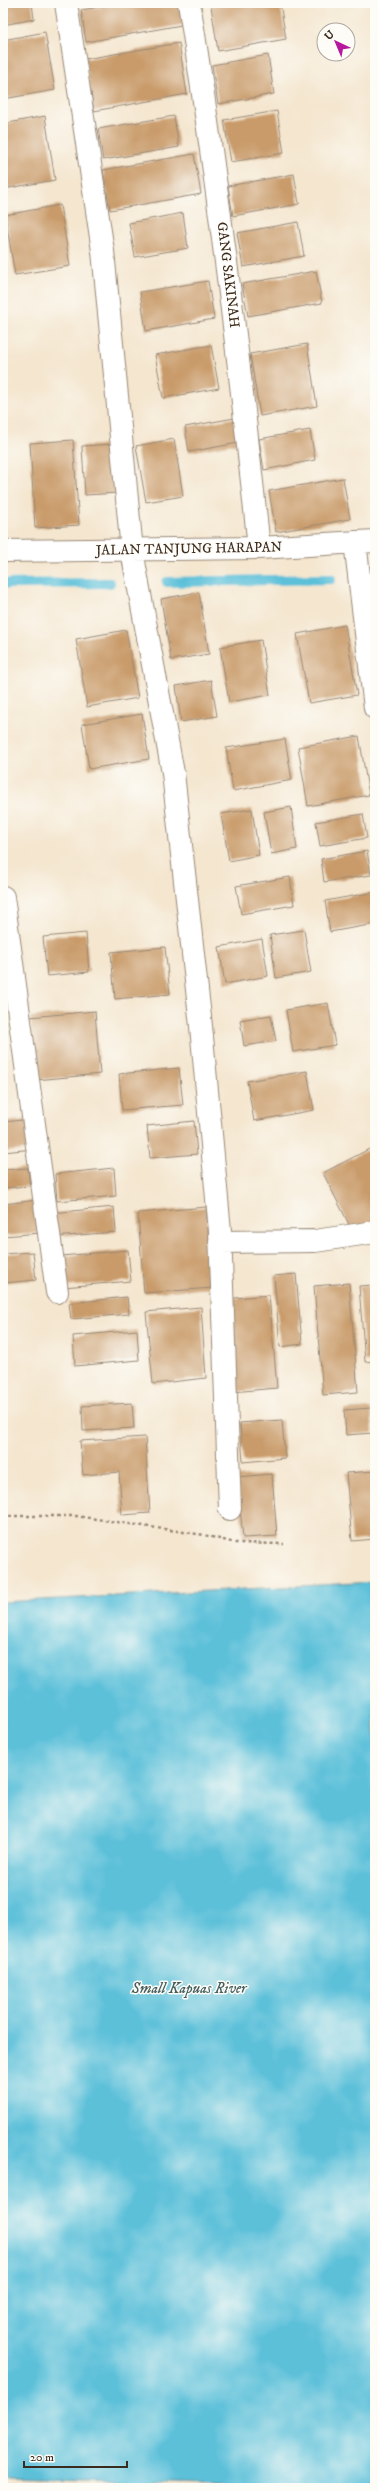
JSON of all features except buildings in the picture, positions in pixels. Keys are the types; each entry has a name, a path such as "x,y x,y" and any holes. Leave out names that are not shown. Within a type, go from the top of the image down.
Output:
{"street":[{"path":"66,3 103,251 132,551 173,773 202,1034 220,1242 230,1509"},
{"name":"GANG SAKINAH","path":"190,3 221,222 241,378 259,548"},
{"path":"365,541 375,708"},
{"name":"JALAN TANJUNG HARAPAN","path":"3,551 132,551 259,548 365,541"},
{"path":"3,897 57,1292"},
{"path":"220,1242 315,1241 375,1232"}],"path":[{"path":"3,1516 76,1516 204,1535 235,1543 284,1544"}],"water":[{"name":"Small Kapuas River","path":"375,1582 375,2488 3,2479 3,1602"}],"waterway":[{"path":"167,582 331,579"},
{"path":"3,584 110,583"}]}
